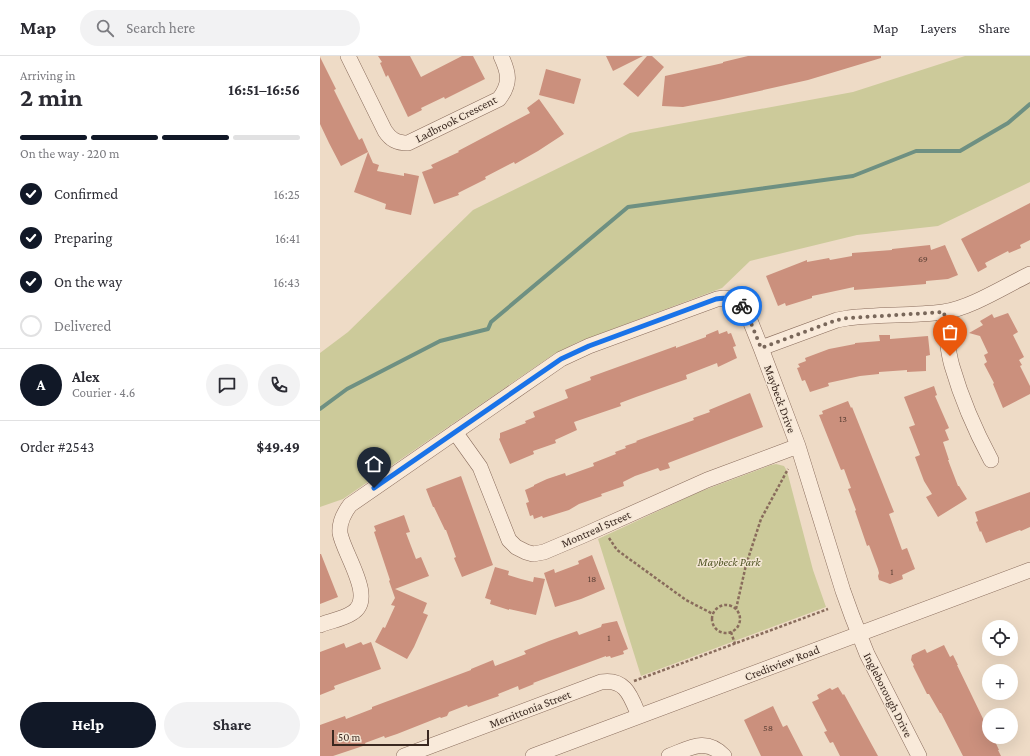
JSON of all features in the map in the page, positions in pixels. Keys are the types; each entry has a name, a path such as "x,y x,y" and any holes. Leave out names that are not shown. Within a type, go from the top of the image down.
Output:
{"street":[{"name":"Ladbrook Crescent","path":"348,56 385,131 394,141 401,143 408,143 500,99 507,84 508,76 506,67 500,56"},
{"path":"761,348 837,320 944,312 963,306 1030,274"},
{"name":"Maybeck Drive","path":"320,625 352,613 357,609 361,600 360,588 340,534 340,524 350,505 561,359 589,346 716,299 724,298 732,299 745,308 798,446 843,591 859,634"},
{"path":"944,312 947,342 952,366 979,437 991,460"},
{"name":"Montreal Street","path":"456,432 480,467 509,540 516,547 533,554 544,552 584,536 707,480 798,446"},
{"name":"Creditview Road","path":"533,756 1030,570"},
{"name":"Ingleborough Drive","path":"859,634 867,654 919,756"},
{"name":"Merrittonia Street","path":"404,756 600,682 614,682 626,689 640,716"},
{"path":"669,756 697,745 712,747 724,756"}],"path":[{"path":"736,609 746,565 761,520 788,469"},
{"path":"607,536 617,550 686,600 713,614"},
{"path":"728,604 739,612 740,622 735,630 726,633 717,630 712,622 713,614 715,610 728,604"},
{"path":"634,681 828,609"},
{"path":"731,632 735,644"}],"green space":[{"path":"965,56 1030,56 1030,182 938,226 857,235 750,261 722,288 578,342 554,354 343,499 320,507 320,353 348,332 473,210 630,133 853,92"},
{"name":"Maybeck Park","path":"776,464 784,466 787,471 813,570 826,607 641,676 598,539 699,492"}],"building":[{"path":"378,56 410,56 421,77 462,56 473,56 485,79 445,99 444,97 421,108 422,110 408,117 388,75 386,77 380,63 382,62"},
{"path":"606,56 643,56 613,71"},
{"path":"647,56 652,56 664,67 638,97 623,84"},
{"path":"748,56 881,56 881,58 808,80 719,100 683,107 662,106 665,76"},
{"path":"320,57 336,89 334,90 359,140 362,138 373,163 379,165 377,171 404,176 404,173 419,176 411,215 385,209 386,204 354,192 368,152 341,166 329,143 320,124"},
{"path":"546,69 581,79 574,104 539,95"},
{"path":"539,99 564,134 515,164 514,162 485,177 486,179 458,193 459,195 434,204 422,172 433,168 431,165 459,152 458,151 530,113 527,108"},
{"path":"1030,203 1030,240 1020,245 1021,248 1009,253 1008,251 985,263 987,267 978,272 961,239"},
{"path":"930,245 931,250 945,245 958,275 948,279 926,281 926,284 854,290 854,287 812,296 812,298 786,306 785,303 778,306 766,276 807,260 807,262 829,258 830,260 852,256 852,253"},
{"path":"1008,313 1018,332 1013,335 1024,357 1019,360 1022,365 1020,366 1030,386 1030,394 1003,408 993,384 994,383 984,364 987,362 984,355 988,353 980,336 969,333 983,325 980,321 992,314 994,318"},
{"path":"718,330 719,334 727,331 728,334 731,333 736,346 733,347 737,358 718,367 717,363 686,375 687,379 620,403 621,406 574,422 577,430 555,440 556,443 533,451 534,454 510,464 499,439 500,433 526,423 525,421 535,417 533,412 568,398 565,390 591,380 590,377 676,346 676,348 706,337 706,335"},
{"path":"879,335 890,335 890,339 928,336 930,355 926,356 926,371 907,372 907,370 879,372 879,374 860,376 828,383 829,386 810,392 805,380 802,381 797,368 800,367 798,364 806,361 805,358 829,349 855,343 880,341"},
{"path":"934,386 937,395 935,396 949,428 945,430 949,440 943,442 948,460 958,486 967,499 938,517 926,497 932,494 924,481 915,457 920,455 909,427 915,425 904,397"},
{"path":"750,393 763,427 668,463 670,468 660,471 658,468 635,476 623,482 624,486 601,494 602,496 579,504 569,510 543,518 542,516 534,519 533,515 530,516 526,503 529,502 525,490 547,479 565,473 566,476 594,466 593,463 616,454 615,452 626,448 625,446 694,420 693,418 710,412 709,410"},
{"path":"848,401 851,408 852,407 894,512 889,514 902,550 907,548 915,569 902,575 903,579 890,584 879,580 878,569 869,545 867,546 848,489 851,488 844,469 841,470 819,415 823,414 822,411"},
{"path":"461,476 493,565 462,577 454,558 456,557 446,530 433,507 426,489"},
{"path":"1030,492 1030,527 986,543 976,522 978,521 975,512"},
{"path":"404,515 410,532 406,533 416,559 421,557 429,576 395,589 427,603 423,613 428,615 407,659 375,642 383,627 385,628 395,606 391,605 395,598 374,532 376,531 374,526"},
{"path":"320,554 338,597 320,604"},
{"path":"592,555 605,589 581,599 555,607 544,573 554,569 555,573 579,564 578,561"},
{"path":"495,567 509,571 508,575 533,582 534,577 545,579 536,615 509,610 490,604 491,600 485,598"},
{"path":"617,621 628,649 623,651 624,654 611,658 610,656 606,656 533,683 534,684 519,690 518,686 498,694 499,696 468,707 467,705 449,712 447,716 440,717 385,738 384,736 365,743 366,745 333,756 320,756 320,725 345,716 346,719 372,709 372,707 471,670 493,660 495,666 526,654 524,651 549,641 577,631 579,635 601,627 602,624"},
{"path":"361,642 363,645 371,642 381,669 334,686 335,689 320,695 320,652 344,643 346,648"},
{"path":"944,645 950,657 953,655 982,717 982,744 996,744 1001,756 963,756 941,713 929,694 927,694 913,666 914,665 911,660 912,655 925,649 927,653"},
{"path":"838,687 843,695 844,694 878,756 840,756 833,742 830,743 824,732 827,731 812,702 819,699 817,695 830,688 832,690"},
{"path":"773,706 783,727 787,725 803,756 761,756 744,720"}],"waterway":[{"path":"320,409 347,389 440,341 488,329 491,322 628,207 853,176 916,151 960,151 1008,123 1030,104"}],"way so far":[{"path":"742,306 745,308 761,348 837,320 858,317 944,312 950,356"}],"route":[{"path":"374,488 561,359 589,346 716,299 732,299 742,306"}]}
